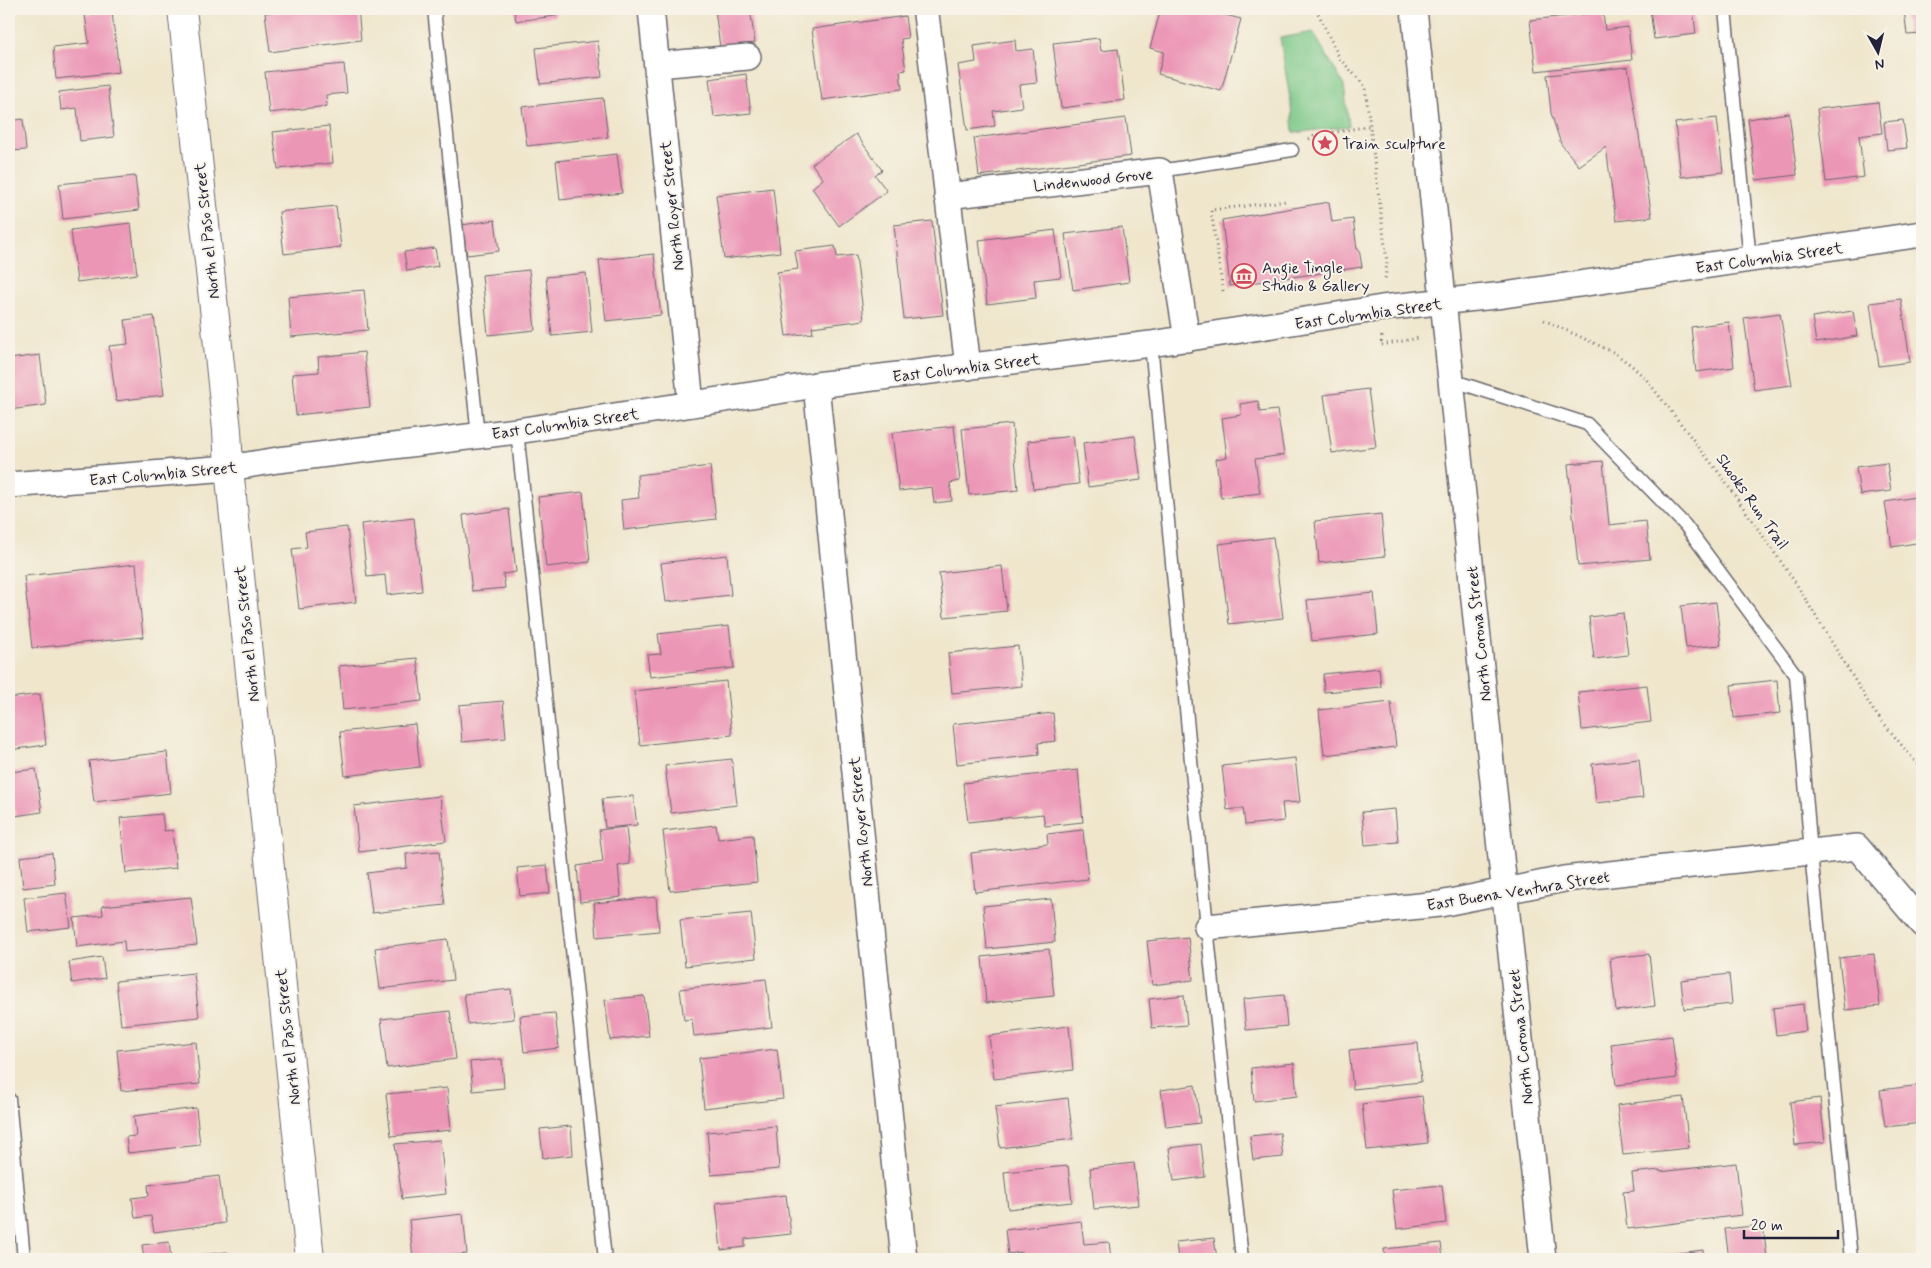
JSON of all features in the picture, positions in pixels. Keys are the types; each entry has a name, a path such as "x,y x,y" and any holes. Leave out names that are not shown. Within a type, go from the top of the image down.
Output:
{"street":[{"name":"North el Paso Street","path":"182,9 227,430 229,468 310,1259"},
{"name":"North Royer Street","path":"651,9 691,404"},
{"name":"North Corona Street","path":"1414,9 1543,1259"},
{"path":"926,14 968,367"},
{"path":"657,65 748,57"},
{"name":"Lindenwood Grove","path":"947,196 1160,171 1187,339"},
{"name":"East Columbia Street","path":"9,485 229,468 278,460 517,431 816,385 1151,344 1382,308 1444,302 1750,260 1922,234"},
{"name":"North Royer Street","path":"816,385 904,1259"},
{"name":"East Buena Ventura Street","path":"1208,927 1440,904 1564,879 1857,847 1922,924"}],"lane":[{"path":"434,9 478,436"},
{"path":"1725,9 1750,260"},
{"path":"1160,171 1292,150"},
{"path":"1151,344 1242,1259"},
{"path":"1451,380 1587,424 1685,525 1796,675 1811,853 1851,1259"},
{"path":"517,431 605,1259"},
{"path":"9,1099 24,1259"}],"path":[{"path":"1316,9 1340,59 1365,86 1387,262"},
{"path":"1292,150 1314,136 1369,126"},
{"path":"1223,291 1211,210 1286,201"},
{"name":"Shooks Run Trail","path":"1536,321 1545,320 1613,352 1632,365 1646,379 1719,473 1795,582 1873,710 1922,770"}],"green space":[{"path":"1313,32 1344,85 1349,126 1293,133 1291,105 1280,38"}],"building":[{"path":"296,9 358,9 361,40 270,52 265,13"},
{"path":"514,9 555,9 556,16 516,21"},
{"path":"750,9 755,43 720,47 715,10"},
{"path":"1161,9 1202,9 1241,19 1221,91 1158,74 1164,52 1150,48"},
{"path":"1650,9 1693,9 1696,34 1654,39"},
{"path":"1904,9 1922,9 1922,34 1907,35"},
{"path":"112,12 119,72 56,79 53,47 89,43 85,15"},
{"path":"1603,12 1605,30 1628,27 1632,60 1536,71 1530,20"},
{"path":"905,16 908,38 901,39 906,70 900,71 902,89 822,100 812,29"},
{"path":"1099,38 1101,51 1118,49 1125,100 1061,108 1053,43"},
{"path":"1015,40 1016,51 1033,49 1037,83 1019,85 1022,107 993,111 995,126 967,130 958,65 976,62 974,46"},
{"path":"598,41 602,77 540,84 536,48"},
{"path":"344,64 347,93 326,95 327,106 269,113 265,72"},
{"path":"1628,67 1652,217 1616,221 1606,147 1579,166 1561,144 1551,113 1547,75"},
{"path":"746,74 751,113 714,117 709,79"},
{"path":"108,86 114,137 80,141 77,108 61,110 59,92"},
{"path":"603,98 608,137 527,146 522,107"},
{"path":"1878,102 1882,133 1859,136 1864,177 1826,182 1817,109"},
{"path":"1789,113 1797,175 1756,180 1748,119"},
{"path":"1126,118 1131,156 979,176 974,138"},
{"path":"1717,118 1723,172 1681,177 1675,123"},
{"path":"23,119 26,150 9,151 9,121"},
{"path":"1903,120 1907,148 1887,150 1884,122"},
{"path":"329,126 333,163 278,169 273,132"},
{"path":"856,134 882,170 875,175 887,191 839,226 812,188 823,179 812,164"},
{"path":"617,154 622,193 560,200 556,161"},
{"path":"135,176 139,210 63,219 59,184"},
{"path":"773,188 780,252 724,259 716,195"},
{"path":"1329,202 1332,222 1353,219 1357,249 1359,249 1362,267 1230,286 1222,220"},
{"path":"336,206 341,247 284,254 279,212"},
{"path":"495,220 499,251 467,255 462,225"},
{"path":"932,221 943,315 904,319 894,225"},
{"path":"131,223 137,274 77,282 71,230"},
{"path":"1122,227 1129,282 1073,290 1065,234"},
{"path":"1055,230 1061,277 1034,280 1036,298 987,304 979,240"},
{"path":"835,246 837,257 856,255 864,320 812,327 813,333 786,336 777,272 798,269 795,251"},
{"path":"435,248 438,266 407,271 404,252"},
{"path":"654,254 661,315 606,321 599,260"},
{"path":"529,270 535,330 488,335 482,275"},
{"path":"586,273 592,332 552,336 546,277"},
{"path":"364,290 368,330 291,337 288,297"},
{"path":"1901,299 1910,362 1879,366 1870,303"},
{"path":"1853,311 1857,336 1816,343 1812,317"},
{"path":"1780,313 1792,385 1754,390 1744,318"},
{"path":"154,316 164,395 116,401 109,346 128,344 125,320"},
{"path":"1729,322 1734,367 1696,372 1691,327"},
{"path":"364,352 370,407 296,415 292,374 319,372 318,357"},
{"path":"40,355 46,405 9,410 9,359"},
{"path":"1368,389 1376,447 1332,453 1324,395"},
{"path":"1258,401 1260,412 1277,410 1284,455 1255,459 1260,493 1221,498 1216,459 1227,457 1222,418 1241,415 1240,404"},
{"path":"1012,424 1018,490 969,495 962,429"},
{"path":"954,426 960,481 950,483 952,501 934,503 932,487 899,491 892,433"},
{"path":"1073,436 1079,484 1033,489 1028,441"},
{"path":"1135,436 1141,480 1088,487 1083,443"},
{"path":"1603,461 1609,525 1646,521 1650,559 1578,566 1568,464"},
{"path":"1887,463 1891,491 1860,495 1856,467"},
{"path":"710,466 716,519 624,530 621,500 639,498 637,475"},
{"path":"583,492 590,562 546,567 538,497"},
{"path":"1922,496 1922,542 1892,547 1885,502"},
{"path":"509,509 516,572 503,574 505,588 472,591 463,515"},
{"path":"1381,514 1385,556 1319,563 1315,521"},
{"path":"414,518 422,591 387,595 385,575 367,577 361,524"},
{"path":"347,527 356,602 299,609 292,549 307,547 305,532"},
{"path":"1273,537 1283,618 1229,624 1219,544"},
{"path":"727,555 731,595 666,602 661,563"},
{"path":"136,564 143,637 32,648 24,576"},
{"path":"1002,566 1007,611 944,617 939,573"},
{"path":"1374,593 1378,634 1312,641 1307,600"},
{"path":"1716,602 1721,645 1686,648 1681,606"},
{"path":"1623,613 1628,655 1594,659 1589,617"},
{"path":"729,626 734,668 650,677 647,655 661,654 658,634"},
{"path":"1018,646 1022,686 952,693 948,653"},
{"path":"417,658 422,701 343,710 339,666"},
{"path":"1379,668 1381,687 1324,692 1323,674"},
{"path":"1777,680 1780,713 1734,718 1731,685"},
{"path":"726,681 732,735 640,745 634,691"},
{"path":"1647,685 1651,722 1582,730 1578,692"},
{"path":"40,694 46,745 9,750 9,698"},
{"path":"503,701 506,738 462,742 459,705"},
{"path":"1391,702 1396,747 1324,755 1319,710"},
{"path":"1053,713 1056,741 1038,743 1039,755 957,764 953,724"},
{"path":"415,724 420,767 345,776 340,732"},
{"path":"167,752 171,793 94,802 89,761"},
{"path":"1295,758 1300,802 1282,803 1284,821 1245,825 1243,808 1227,810 1222,766"},
{"path":"732,759 737,805 671,813 665,766"},
{"path":"1639,759 1643,798 1596,803 1592,764"},
{"path":"36,769 42,812 15,816 10,772"},
{"path":"1078,770 1083,822 1045,826 1043,814 968,822 963,783"},
{"path":"440,796 446,841 359,852 354,806"},
{"path":"633,796 637,825 605,828 602,799"},
{"path":"1395,809 1398,842 1365,845 1362,812"},
{"path":"162,814 164,831 172,830 176,868 126,873 120,818"},
{"path":"716,825 718,839 753,835 757,882 670,891 663,831"},
{"path":"626,827 630,864 618,866 621,897 580,902 577,866 603,862 599,830"},
{"path":"1083,830 1088,879 975,892 971,853 1048,844 1047,834"},
{"path":"439,851 445,905 372,913 367,873 407,868 406,854"},
{"path":"52,853 55,884 23,888 20,857"},
{"path":"547,865 550,893 520,896 517,868"},
{"path":"66,893 71,927 28,932 24,898"},
{"path":"191,897 197,945 125,952 124,941 77,947 74,918 103,915 102,906"},
{"path":"656,897 659,931 597,937 594,903"},
{"path":"1051,899 1055,942 987,949 983,906"},
{"path":"751,913 756,958 685,966 680,920"},
{"path":"1188,937 1193,980 1152,985 1147,941"},
{"path":"448,939 453,980 380,989 375,948"},
{"path":"1049,949 1054,996 986,1003 982,957"},
{"path":"1649,954 1655,1006 1616,1011 1610,958"},
{"path":"1874,954 1880,1006 1845,1010 1839,958"},
{"path":"102,957 105,978 72,983 69,962"},
{"path":"194,973 199,1017 121,1025 116,981"},
{"path":"1729,974 1732,1004 1684,1009 1681,980"},
{"path":"766,979 772,1027 694,1036 692,1019 684,1020 680,989"},
{"path":"511,989 514,1019 468,1024 464,994"},
{"path":"1184,995 1187,1025 1152,1028 1149,999"},
{"path":"1284,995 1287,1026 1246,1030 1243,999"},
{"path":"644,996 649,1036 610,1040 605,1000"},
{"path":"1803,1004 1806,1031 1776,1035 1773,1008"},
{"path":"450,1011 456,1059 387,1068 381,1019"},
{"path":"555,1013 559,1048 524,1052 520,1016"},
{"path":"1069,1026 1073,1070 994,1079 989,1036"},
{"path":"1672,1036 1677,1078 1616,1085 1611,1044"},
{"path":"196,1042 200,1084 121,1091 117,1050"},
{"path":"1418,1043 1421,1082 1353,1089 1349,1050"},
{"path":"777,1049 783,1099 704,1108 699,1058"},
{"path":"502,1059 504,1088 473,1091 470,1062"},
{"path":"1294,1063 1297,1096 1254,1101 1251,1068"},
{"path":"1195,1085 1200,1123 1166,1127 1161,1090"},
{"path":"1922,1085 1922,1123 1885,1127 1880,1090"},
{"path":"447,1088 451,1130 391,1136 386,1094"},
{"path":"1422,1096 1428,1143 1367,1150 1362,1104"},
{"path":"1683,1097 1689,1148 1623,1155 1617,1105"},
{"path":"1068,1098 1073,1139 1000,1148 995,1107"},
{"path":"1820,1098 1825,1142 1795,1145 1790,1102"},
{"path":"196,1108 200,1145 128,1153 126,1137 136,1136 134,1116"},
{"path":"571,1126 573,1155 543,1158 540,1129"},
{"path":"776,1126 779,1169 711,1175 707,1132"},
{"path":"1280,1133 1283,1157 1253,1160 1250,1136"},
{"path":"440,1140 446,1194 402,1199 395,1144"},
{"path":"1201,1144 1205,1177 1174,1181 1169,1148"},
{"path":"1134,1163 1139,1205 1094,1209 1090,1168"},
{"path":"1736,1163 1742,1215 1627,1229 1623,1192 1634,1191 1632,1173 1660,1170 1660,1172"},
{"path":"1068,1166 1072,1202 1008,1209 1004,1172"},
{"path":"219,1176 225,1223 154,1232 151,1216 135,1218 132,1198 149,1196 148,1185"},
{"path":"1442,1185 1446,1223 1397,1229 1392,1190"},
{"path":"786,1195 791,1234 745,1239 745,1247 721,1250 716,1203"},
{"path":"463,1214 467,1254 413,1259 409,1220"},
{"path":"1081,1221 1084,1244 1109,1242 1111,1259 1022,1259 1021,1252 1008,1254 1005,1230"},
{"path":"1763,1225 1767,1257 1729,1259 1725,1229"},
{"path":"1214,1238 1217,1259 1178,1259 1176,1242"},
{"path":"169,1242 171,1259 144,1259 142,1245"},
{"path":"1441,1243 1443,1259 1385,1259 1384,1249"},
{"path":"1703,1250 1704,1259 1637,1259 1637,1258"},
{"path":"227,1252 228,1259 174,1259 174,1258"}],"place":[{"name":"Train sculpture","path":"1325,143"},
{"name":"Angie Tingle Studio & Gallery","path":"1244,276"}]}
